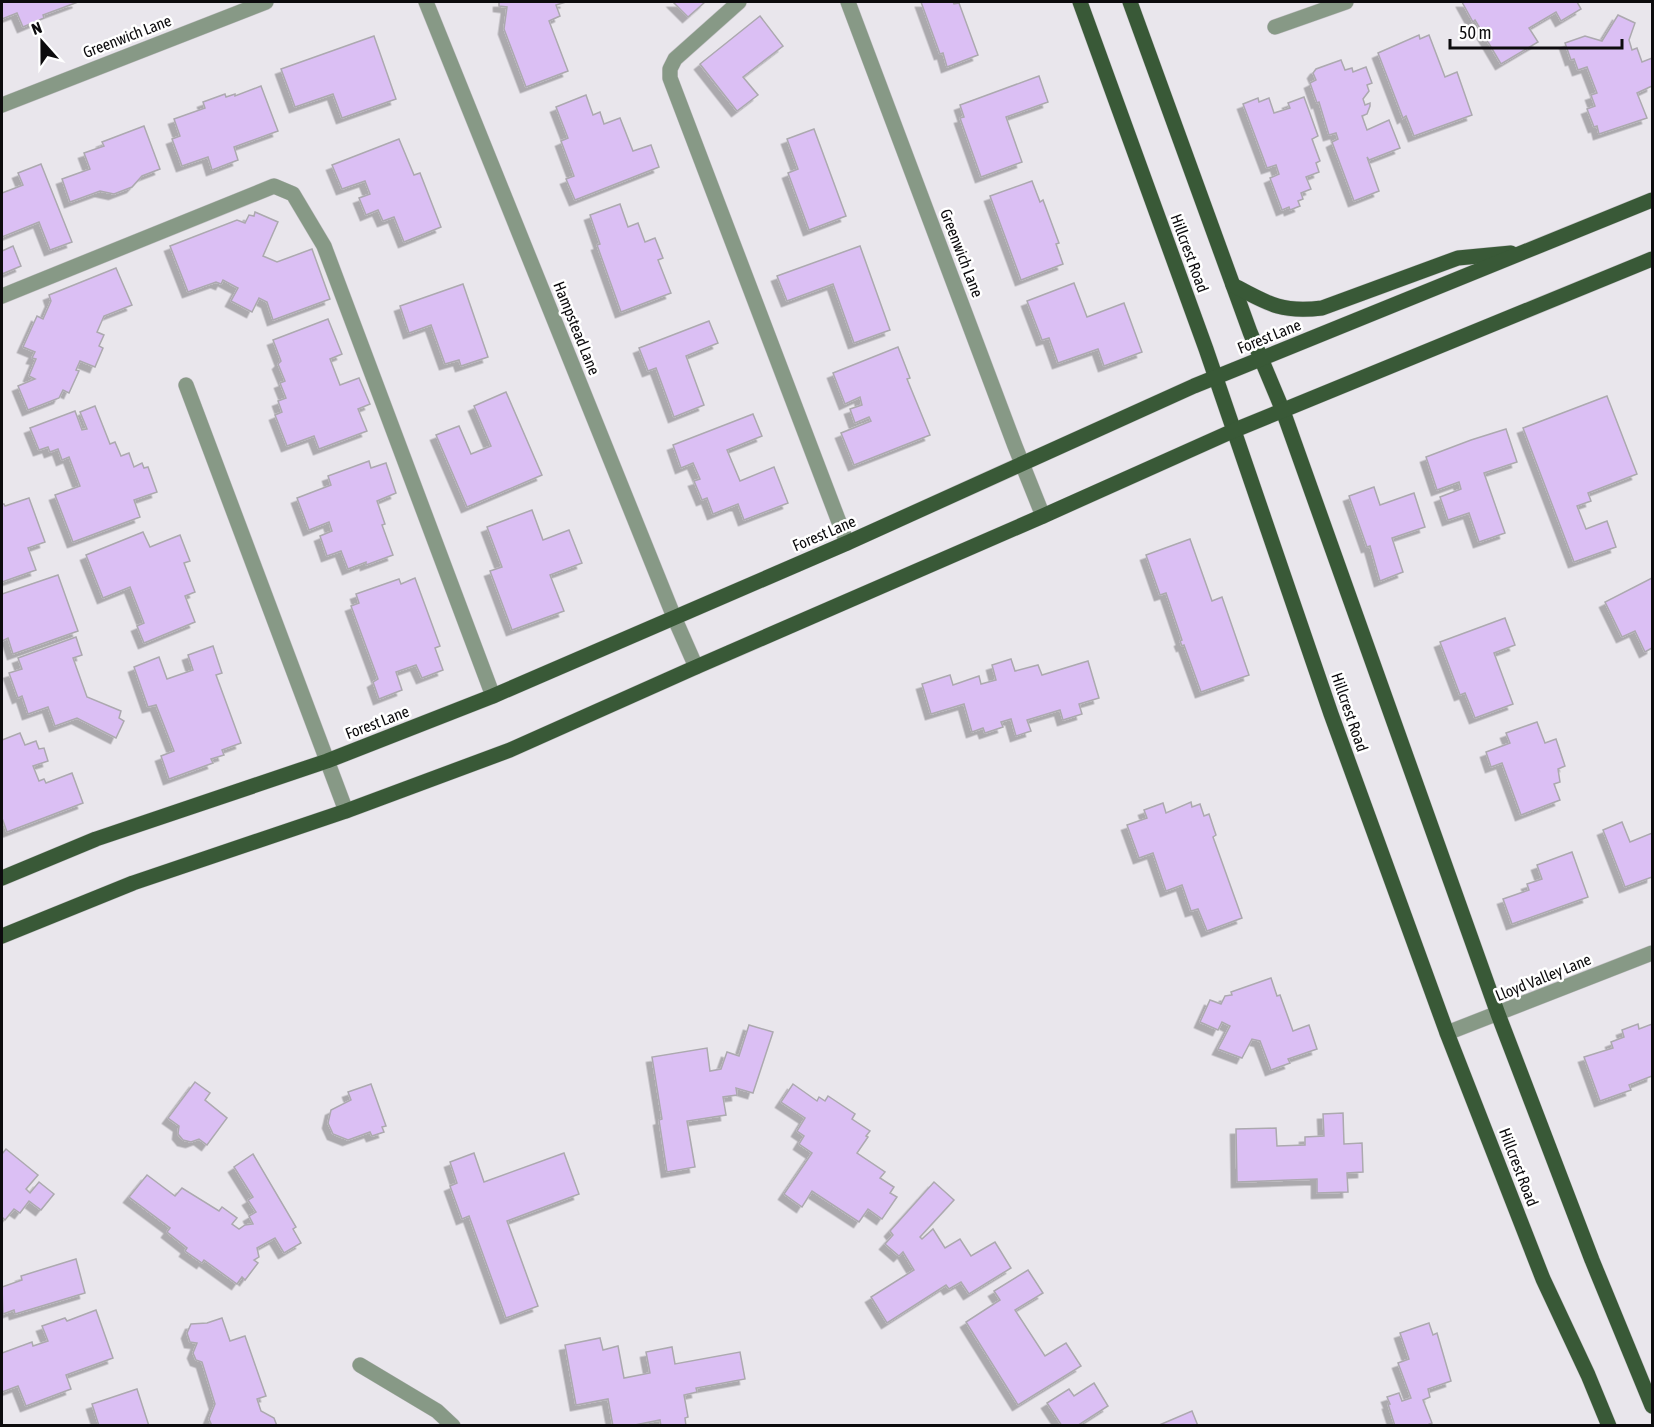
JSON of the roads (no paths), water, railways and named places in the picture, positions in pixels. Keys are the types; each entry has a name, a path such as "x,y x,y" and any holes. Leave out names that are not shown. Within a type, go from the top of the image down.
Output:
{"main road":[{"name":"Hillcrest Road","path":"1080,2 1235,430 1331,714 1447,1033 1543,1279 1609,1425"},
{"name":"Hillcrest Road","path":"1130,2 1233,285 1282,411 1498,1014 1592,1260 1653,1406"},
{"name":"Forest Lane","path":"2,878 96,839 327,760 492,696 846,543 1216,377 1653,200"},
{"path":"1233,285 1281,308 1302,310 1322,308 1458,258 1529,251"},
{"path":"2,936 133,883 346,811 510,750 1235,430 1653,260"}],"street":[{"name":"Greenwich Lane","path":"2,105 267,2"},
{"name":"Hampstead Lane","path":"426,2 696,667"},
{"path":"739,2 675,59 670,69 670,78 846,543"},
{"name":"Greenwich Lane","path":"848,2 1044,516"},
{"path":"1275,27 1346,2"},
{"path":"2,296 274,186 293,194 324,246 492,696"},
{"path":"186,385 346,811"},
{"name":"Lloyd Valley Lane","path":"1447,1033 1653,953"},
{"path":"360,1365 437,1412 453,1425"}]}
